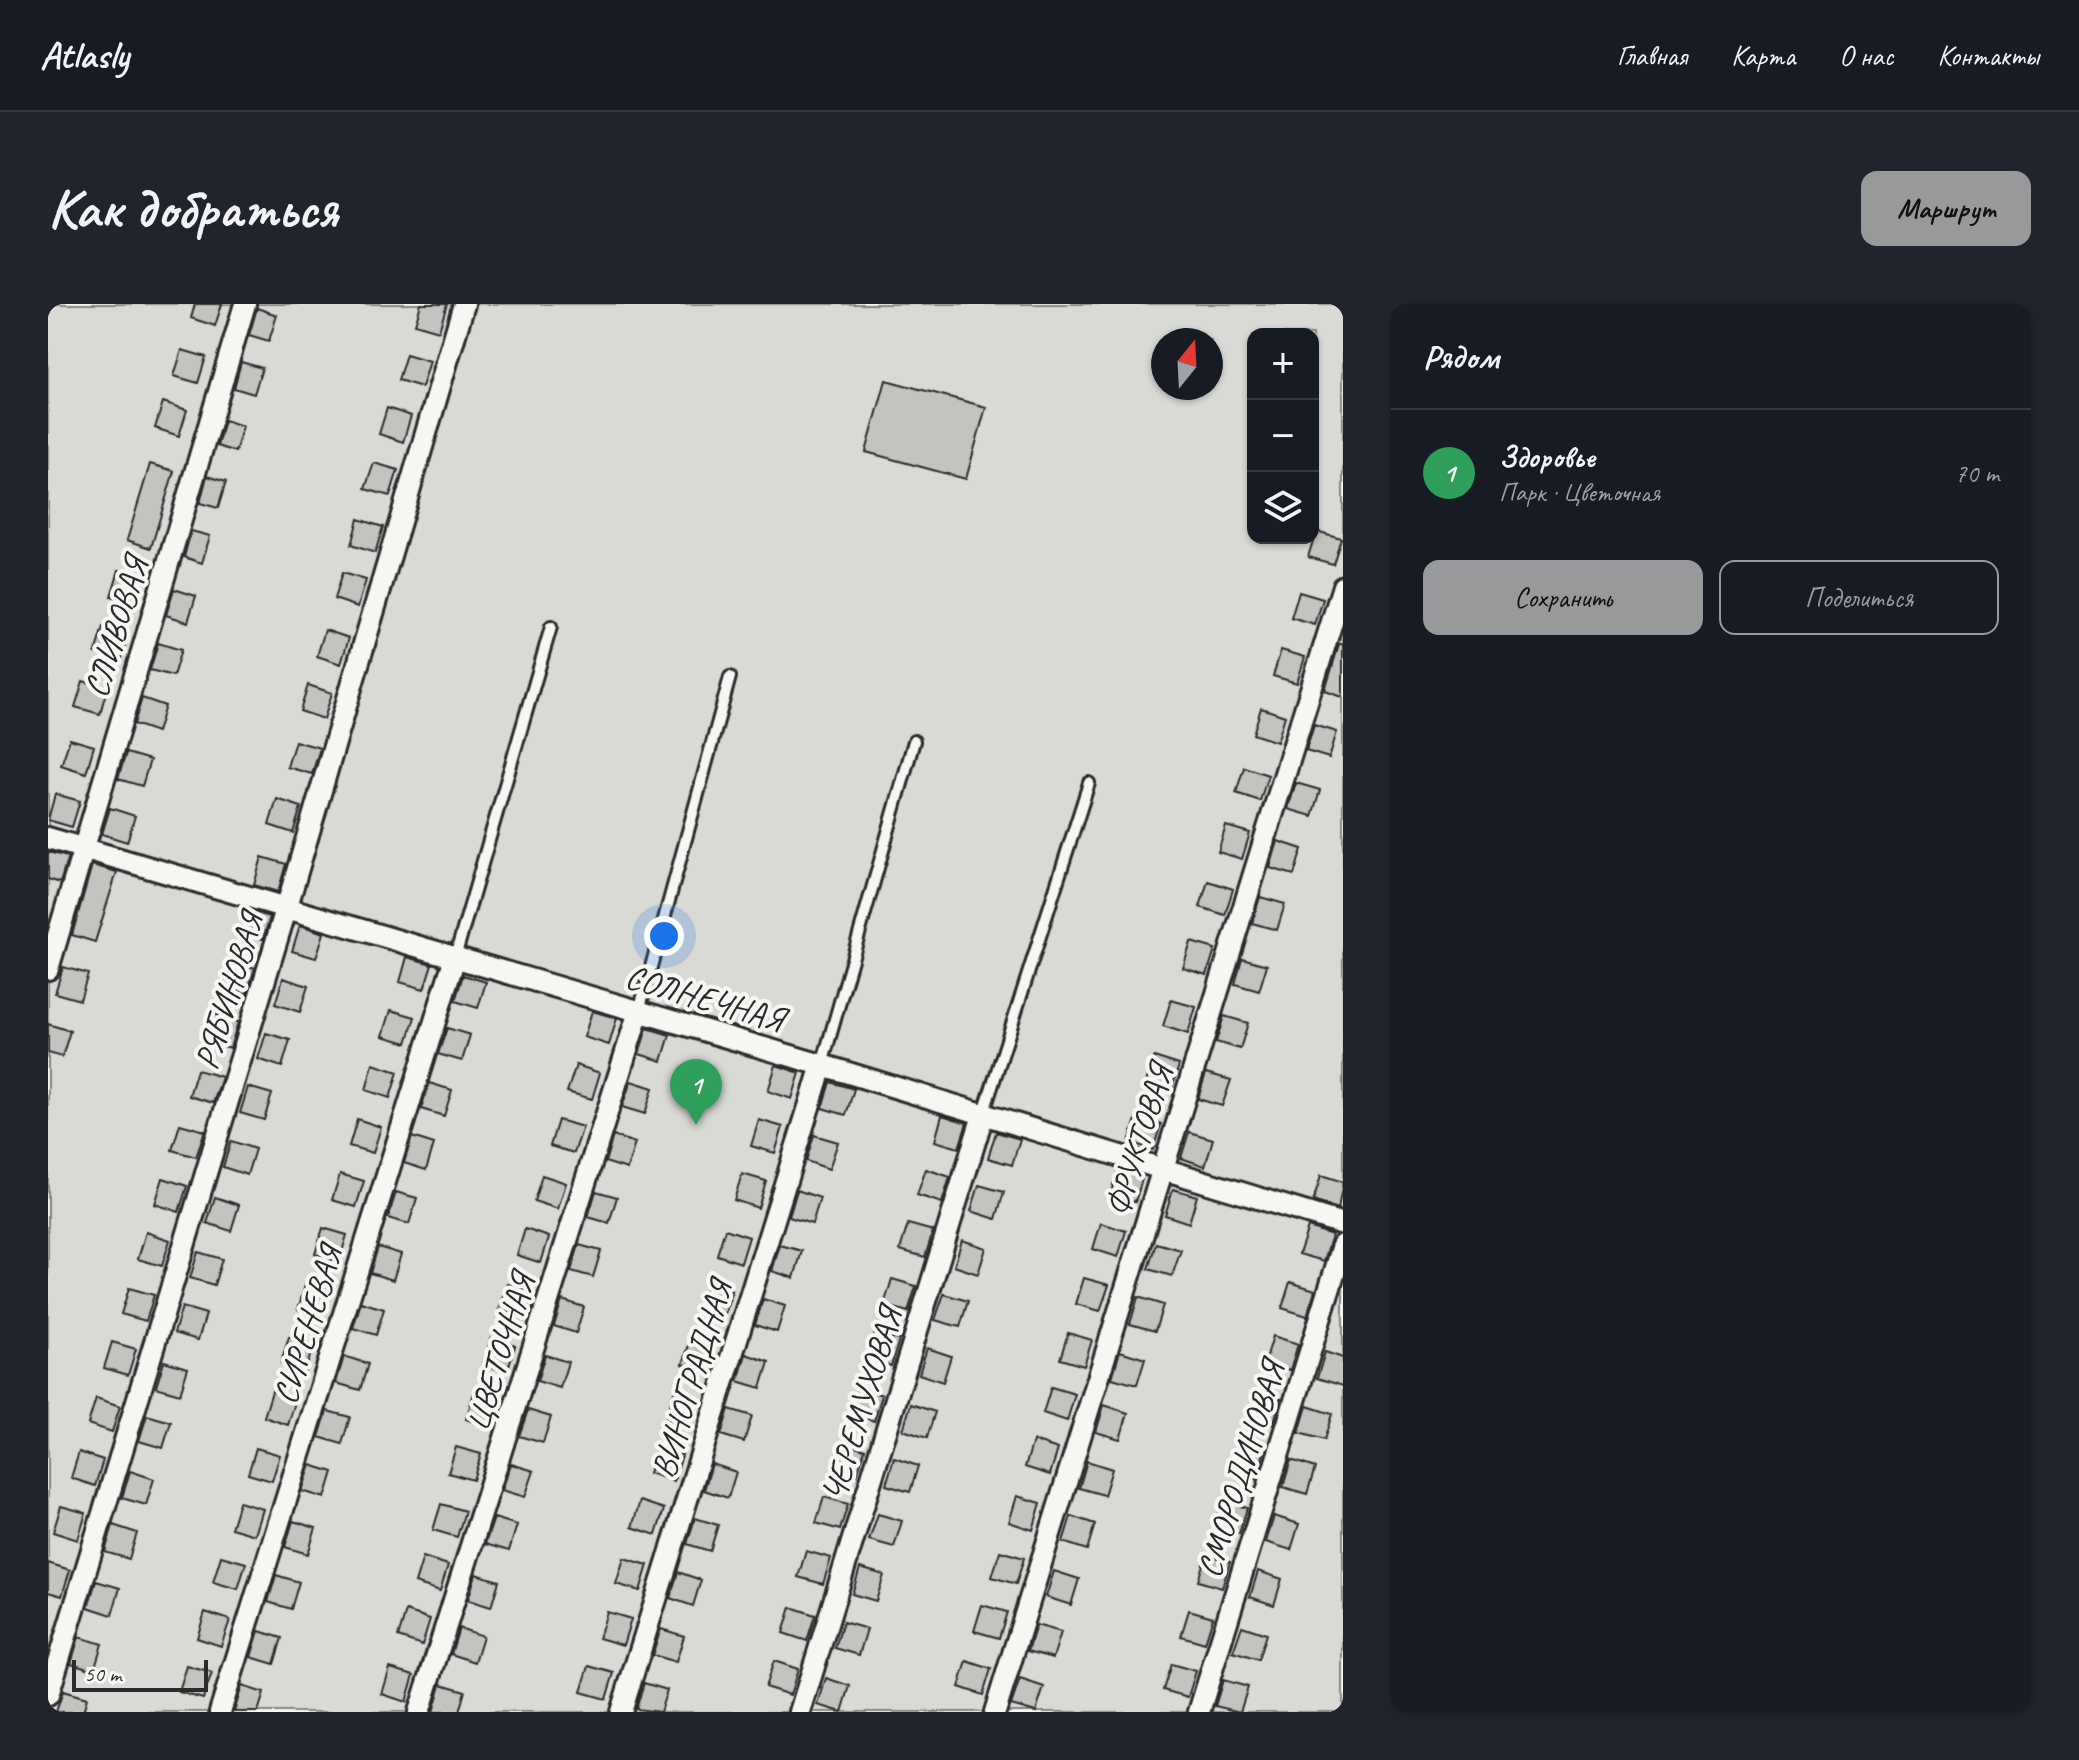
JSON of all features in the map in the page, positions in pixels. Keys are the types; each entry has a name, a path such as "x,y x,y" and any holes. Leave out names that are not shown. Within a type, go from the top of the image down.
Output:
{"street":[{"name":"СЛИВОВАЯ","path":"48,969 245,304"},
{"name":"РЯБИНОВАЯ","path":"48,1695 287,906 464,304"},
{"name":"ФРУКТОВАЯ","path":"995,1712 1343,586"},
{"name":"СОЛНЕЧНАЯ","path":"48,838 822,1065 1343,1224"},
{"name":"СИРЕНЕВАЯ","path":"220,1712 455,957"},
{"name":"ЦВЕТОЧНАЯ","path":"419,1712 639,1011"},
{"name":"ВИНОГРАДНАЯ","path":"621,1712 822,1065"},
{"name":"ЧЕРЕМУХОВАЯ","path":"800,1712 983,1115"},
{"name":"СМОРОДИНОВАЯ","path":"1199,1712 1343,1245"}],"lane":[{"path":"455,957 551,627"},
{"path":"639,1011 730,677"},
{"path":"822,1065 914,741"},
{"path":"983,1115 1089,783"}],"shaded area":[{"path":"48,304 1343,304 1343,1712 48,1712"}],"building":[{"path":"195,304 222,304 215,326 191,318"},
{"path":"421,304 447,304 439,331 415,324"},
{"path":"257,308 277,315 269,341 249,335"},
{"path":"182,350 206,357 198,383 174,376"},
{"path":"406,354 430,361 422,387 398,380"},
{"path":"241,362 262,368 254,394 234,388"},
{"path":"886,380 986,407 966,479 866,452"},
{"path":"163,402 187,410 179,436 155,428"},
{"path":"387,408 411,416 403,442 379,434"},
{"path":"224,420 243,426 235,452 217,446"},
{"path":"374,463 398,470 390,496 365,489"},
{"path":"150,464 174,471 151,548 127,540"},
{"path":"207,476 226,482 218,508 200,503"},
{"path":"358,519 383,527 375,553 351,545"},
{"path":"191,531 210,536 202,563 184,557"},
{"path":"1319,532 1341,538 1333,564 1308,557 1312,544 1319,544"},
{"path":"119,570 143,578 135,604 111,596"},
{"path":"342,573 366,580 358,607 334,599"},
{"path":"174,589 196,596 188,622 166,615"},
{"path":"1299,592 1323,599 1315,625 1291,618"},
{"path":"103,627 128,635 120,661 95,653"},
{"path":"325,630 349,638 341,664 317,656"},
{"path":"158,643 181,650 173,676 150,670"},
{"path":"1339,644 1343,644 1343,697 1325,691"},
{"path":"1281,650 1305,657 1297,683 1273,676"},
{"path":"83,681 107,688 100,714 75,707"},
{"path":"308,685 332,693 324,719 300,711"},
{"path":"142,698 165,706 157,732 134,724"},
{"path":"1261,708 1285,716 1277,742 1253,734"},
{"path":"1314,725 1337,732 1329,758 1306,751"},
{"path":"70,739 94,746 86,773 61,765"},
{"path":"295,741 320,748 312,774 287,767"},
{"path":"126,753 150,760 142,786 118,779"},
{"path":"1244,767 1268,775 1260,801 1236,793"},
{"path":"1296,783 1320,790 1312,816 1288,809"},
{"path":"55,794 80,801 72,827 48,820"},
{"path":"277,799 301,807 293,833 269,825"},
{"path":"110,808 135,816 127,842 102,834"},
{"path":"1226,826 1250,833 1242,859 1218,852"},
{"path":"1278,841 1302,849 1294,875 1270,868"},
{"path":"48,852 68,857 60,883 48,879"},
{"path":"262,857 286,864 278,892 254,885"},
{"path":"92,865 117,872 95,942 72,935"},
{"path":"1208,881 1233,889 1225,915 1200,907"},
{"path":"1260,897 1285,904 1277,930 1252,923"},
{"path":"247,910 270,917 263,939 240,932"},
{"path":"300,925 324,933 316,958 292,951"},
{"path":"1191,942 1215,949 1207,975 1183,968"},
{"path":"407,957 432,964 424,989 400,982"},
{"path":"1242,958 1267,965 1259,991 1235,984"},
{"path":"231,960 255,968 247,994 223,986"},
{"path":"63,967 88,974 80,1000 55,993"},
{"path":"463,975 486,982 478,1008 455,1001"},
{"path":"283,978 308,986 300,1012 275,1004"},
{"path":"1171,1000 1196,1007 1188,1034 1163,1026"},
{"path":"391,1010 415,1017 407,1043 383,1036"},
{"path":"592,1011 617,1018 609,1045 584,1037"},
{"path":"214,1014 238,1022 230,1048 205,1040"},
{"path":"1224,1016 1248,1023 1240,1049 1216,1042"},
{"path":"48,1024 70,1031 62,1057 48,1053"},
{"path":"447,1028 470,1035 462,1061 438,1054"},
{"path":"647,1028 670,1035 662,1061 639,1054"},
{"path":"266,1033 290,1040 282,1067 258,1059"},
{"path":"1154,1057 1179,1065 1171,1091 1146,1083"},
{"path":"373,1064 398,1072 390,1098 366,1090"},
{"path":"576,1065 600,1073 592,1099 567,1092"},
{"path":"776,1065 800,1073 792,1099 768,1091"},
{"path":"197,1070 222,1077 213,1103 189,1096"},
{"path":"1206,1073 1231,1080 1222,1106 1198,1099"},
{"path":"631,1081 653,1088 645,1114 622,1107"},
{"path":"830,1082 854,1089 846,1115 822,1108"},
{"path":"429,1083 452,1090 444,1116 421,1109"},
{"path":"248,1087 272,1094 264,1120 240,1113"},
{"path":"942,1115 967,1123 959,1148 935,1141"},
{"path":"1137,1116 1161,1124 1153,1150 1129,1142"},
{"path":"357,1119 381,1127 373,1153 349,1146"},
{"path":"558,1120 583,1127 574,1153 550,1146"},
{"path":"759,1120 783,1127 775,1153 751,1146"},
{"path":"180,1124 205,1131 196,1157 172,1150"},
{"path":"996,1132 1020,1139 1012,1165 988,1158"},
{"path":"1189,1132 1213,1139 1205,1166 1181,1158"},
{"path":"814,1135 838,1142 829,1169 806,1161"},
{"path":"613,1136 635,1143 627,1169 605,1162"},
{"path":"412,1137 434,1144 426,1170 404,1163"},
{"path":"231,1141 255,1149 247,1175 223,1167"},
{"path":"926,1169 950,1177 942,1203 917,1195"},
{"path":"1118,1169 1143,1176 1135,1202 1110,1195"},
{"path":"340,1174 364,1181 356,1207 332,1200"},
{"path":"742,1174 766,1181 758,1208 734,1200"},
{"path":"542,1175 566,1183 558,1209 534,1201"},
{"path":"1321,1175 1343,1182 1338,1209 1313,1201"},
{"path":"163,1178 187,1186 179,1212 155,1204"},
{"path":"979,1185 1004,1192 996,1219 971,1211"},
{"path":"1173,1189 1197,1196 1189,1223 1165,1215"},
{"path":"797,1190 820,1198 812,1224 789,1217"},
{"path":"596,1191 617,1197 609,1223 588,1217"},
{"path":"396,1192 417,1198 409,1224 388,1218"},
{"path":"215,1197 239,1205 231,1231 207,1223"},
{"path":"1101,1223 1126,1231 1118,1257 1093,1249"},
{"path":"908,1224 933,1231 925,1257 900,1250"},
{"path":"1308,1227 1332,1235 1324,1261 1299,1254"},
{"path":"323,1228 347,1235 339,1262 315,1254"},
{"path":"525,1229 549,1237 541,1263 517,1255"},
{"path":"725,1229 749,1237 741,1263 717,1255"},
{"path":"146,1232 170,1240 162,1266 138,1259"},
{"path":"962,1240 986,1248 978,1274 954,1266"},
{"path":"1156,1243 1181,1250 1172,1276 1148,1269"},
{"path":"579,1245 601,1251 593,1277 571,1271"},
{"path":"780,1245 802,1251 794,1278 772,1271"},
{"path":"378,1247 401,1254 393,1280 370,1273"},
{"path":"198,1252 222,1259 214,1285 190,1278"},
{"path":"1084,1278 1109,1285 1100,1311 1076,1304"},
{"path":"892,1279 916,1286 908,1312 884,1305"},
{"path":"306,1282 330,1290 322,1316 298,1309"},
{"path":"1290,1282 1315,1290 1307,1316 1282,1308"},
{"path":"708,1283 732,1291 724,1317 700,1309"},
{"path":"508,1284 532,1291 524,1317 499,1310"},
{"path":"129,1288 154,1295 146,1321 121,1314"},
{"path":"944,1294 968,1301 960,1327 935,1320"},
{"path":"1138,1297 1163,1305 1155,1331 1130,1324"},
{"path":"763,1299 785,1306 777,1332 755,1325"},
{"path":"562,1300 584,1307 576,1333 554,1326"},
{"path":"361,1302 384,1309 376,1335 353,1328"},
{"path":"182,1307 206,1314 198,1340 174,1333"},
{"path":"875,1333 899,1340 891,1366 867,1359"},
{"path":"1068,1333 1092,1340 1084,1366 1060,1359"},
{"path":"1273,1336 1298,1344 1290,1370 1265,1362"},
{"path":"289,1337 314,1345 305,1371 281,1363"},
{"path":"491,1338 515,1346 507,1372 483,1364"},
{"path":"691,1338 715,1345 707,1371 683,1364"},
{"path":"112,1342 136,1349 128,1375 104,1368"},
{"path":"927,1348 951,1356 943,1382 919,1374"},
{"path":"1120,1351 1145,1359 1137,1385 1112,1378"},
{"path":"1325,1352 1343,1358 1343,1386 1317,1378"},
{"path":"746,1354 769,1362 761,1388 738,1381"},
{"path":"545,1355 568,1362 560,1388 537,1381"},
{"path":"344,1356 368,1364 360,1390 336,1383"},
{"path":"164,1361 188,1368 180,1394 156,1387"},
{"path":"858,1387 882,1395 874,1421 850,1413"},
{"path":"1051,1387 1075,1394 1067,1421 1043,1413"},
{"path":"272,1391 296,1399 288,1425 264,1417"},
{"path":"674,1392 698,1400 690,1426 666,1418"},
{"path":"1257,1392 1281,1399 1273,1425 1249,1418"},
{"path":"474,1393 498,1400 490,1427 466,1419"},
{"path":"96,1398 120,1406 112,1432 88,1424"},
{"path":"911,1404 935,1412 927,1438 903,1430"},
{"path":"1104,1405 1128,1413 1120,1439 1096,1432"},
{"path":"1307,1406 1332,1414 1324,1440 1299,1433"},
{"path":"729,1409 752,1416 744,1442 721,1435"},
{"path":"528,1410 551,1417 543,1443 519,1436"},
{"path":"327,1411 350,1417 342,1444 319,1437"},
{"path":"147,1415 171,1422 163,1448 139,1441"},
{"path":"1033,1441 1058,1449 1050,1475 1025,1467"},
{"path":"841,1442 865,1449 857,1475 833,1468"},
{"path":"1240,1446 1264,1453 1256,1479 1232,1472"},
{"path":"456,1447 481,1454 473,1480 448,1473"},
{"path":"657,1447 682,1455 674,1481 649,1473"},
{"path":"256,1448 280,1455 272,1481 248,1474"},
{"path":"79,1452 103,1460 95,1486 71,1478"},
{"path":"894,1458 918,1466 910,1492 886,1485"},
{"path":"1291,1460 1315,1468 1307,1494 1283,1487"},
{"path":"1087,1461 1112,1469 1104,1495 1079,1488"},
{"path":"511,1464 534,1471 525,1497 502,1490"},
{"path":"712,1464 736,1472 728,1498 704,1490"},
{"path":"311,1465 333,1472 325,1498 302,1491"},
{"path":"130,1471 154,1479 146,1505 122,1498"},
{"path":"1017,1496 1041,1503 1033,1530 1009,1522"},
{"path":"824,1497 848,1504 840,1530 816,1523"},
{"path":"1222,1500 1247,1508 1239,1534 1214,1526"},
{"path":"640,1501 664,1509 656,1535 632,1527"},
{"path":"239,1502 263,1509 255,1535 231,1528"},
{"path":"441,1504 465,1511 457,1537 433,1530"},
{"path":"61,1506 86,1513 78,1540 53,1532"},
{"path":"878,1514 902,1521 894,1547 869,1540"},
{"path":"1071,1516 1095,1524 1087,1550 1063,1542"},
{"path":"1274,1516 1299,1524 1291,1550 1266,1542"},
{"path":"494,1518 517,1525 509,1551 485,1544"},
{"path":"695,1518 718,1525 710,1551 687,1544"},
{"path":"293,1521 316,1528 308,1554 285,1547"},
{"path":"113,1525 137,1533 129,1559 105,1552"},
{"path":"806,1551 831,1558 823,1584 798,1577"},
{"path":"1000,1551 1024,1558 1016,1584 992,1577"},
{"path":"1206,1554 1230,1562 1222,1588 1198,1581"},
{"path":"221,1556 246,1563 238,1589 213,1582"},
{"path":"423,1557 448,1565 440,1591 415,1583"},
{"path":"624,1558 648,1565 640,1591 616,1584"},
{"path":"48,1563 70,1570 62,1596 48,1592"},
{"path":"860,1568 884,1575 876,1601 852,1594"},
{"path":"1054,1571 1079,1579 1071,1605 1046,1597"},
{"path":"1258,1571 1282,1579 1274,1605 1250,1597"},
{"path":"678,1572 701,1580 693,1606 670,1598"},
{"path":"476,1574 499,1581 491,1607 468,1600"},
{"path":"276,1575 299,1582 291,1609 268,1602"},
{"path":"96,1581 120,1588 112,1615 88,1607"},
{"path":"982,1605 1007,1612 999,1638 974,1631"},
{"path":"791,1607 815,1615 807,1641 783,1633"},
{"path":"1189,1610 1213,1617 1205,1643 1181,1636"},
{"path":"406,1611 430,1619 422,1645 398,1637"},
{"path":"205,1612 230,1620 221,1646 197,1638"},
{"path":"607,1612 631,1619 623,1645 599,1638"},
{"path":"843,1622 867,1629 859,1655 835,1648"},
{"path":"1036,1625 1061,1632 1053,1658 1028,1651"},
{"path":"1242,1626 1266,1634 1258,1660 1233,1652"},
{"path":"459,1628 483,1636 475,1662 451,1654"},
{"path":"661,1629 684,1636 676,1662 652,1655"},
{"path":"259,1631 282,1638 274,1664 251,1657"},
{"path":"79,1637 102,1644 94,1670 71,1663"},
{"path":"774,1661 798,1669 790,1695 765,1687"},
{"path":"967,1661 991,1669 983,1695 959,1687"},
{"path":"1171,1664 1196,1671 1188,1697 1163,1690"},
{"path":"187,1666 212,1673 203,1699 179,1692"},
{"path":"589,1666 614,1673 606,1699 581,1692"},
{"path":"390,1668 414,1675 406,1702 382,1694"},
{"path":"826,1678 850,1686 842,1712 818,1705"},
{"path":"1020,1679 1044,1687 1036,1712 1011,1705"},
{"path":"1223,1680 1248,1687 1240,1712 1215,1706"},
{"path":"644,1683 667,1690 660,1712 636,1709"},
{"path":"441,1684 465,1691 459,1712 433,1712"},
{"path":"242,1686 264,1693 258,1712 234,1712"},
{"path":"63,1691 87,1698 83,1712 56,1712"}],"place":[{"name":"Здоровье","path":"696,1125"}]}
